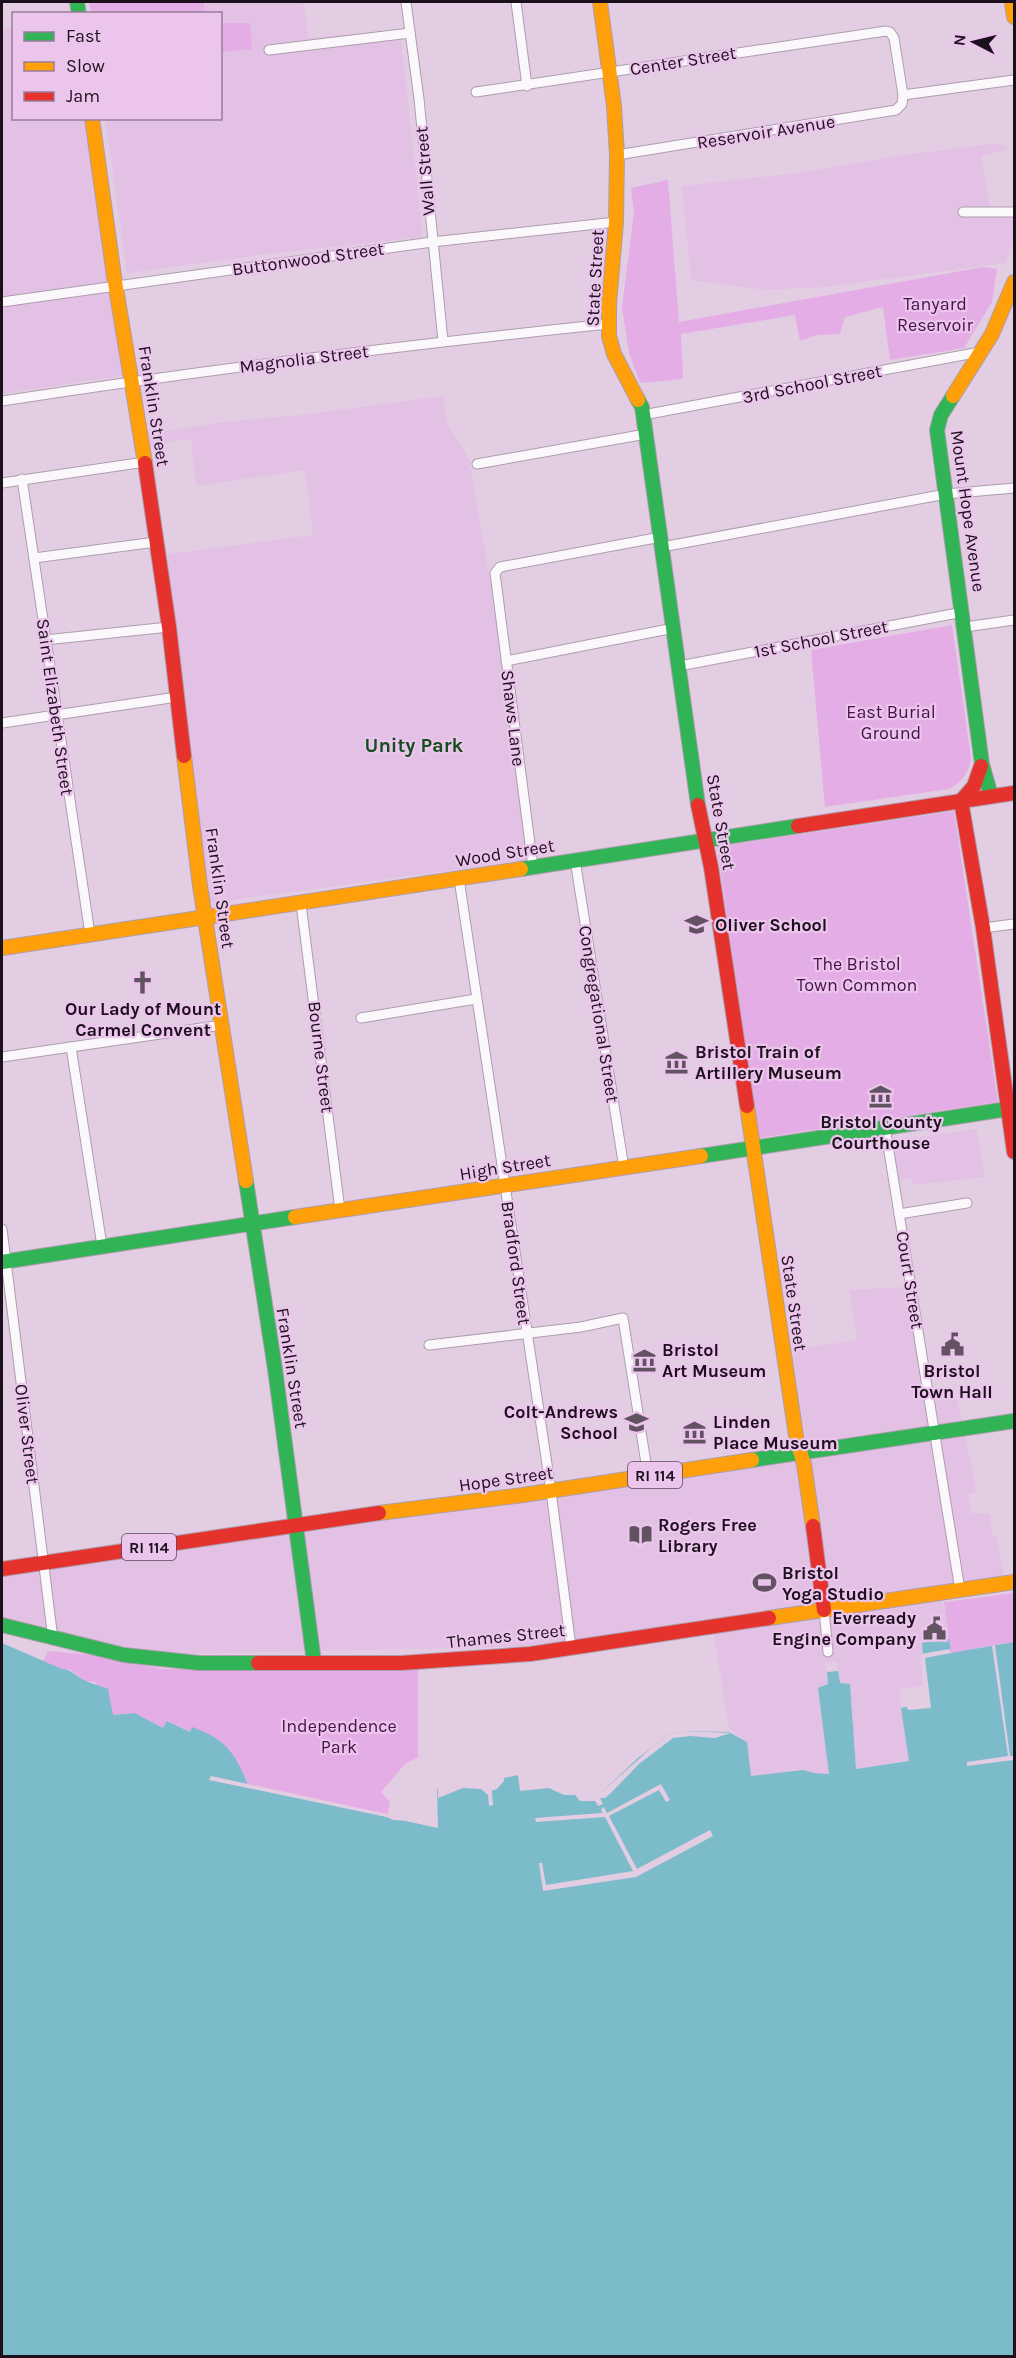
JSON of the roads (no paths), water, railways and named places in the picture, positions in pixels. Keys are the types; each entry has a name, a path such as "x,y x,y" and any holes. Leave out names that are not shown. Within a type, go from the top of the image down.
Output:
{"street":[{"name":"Wall Street","path":"406,2 443,342"},
{"path":"516,2 527,86"},
{"name":"State Street","path":"600,2 617,155 616,222 608,324 612,348 639,399 643,415 797,1442 802,1454 828,1652"},
{"name":"Center Street","path":"476,92 886,31 890,32 894,38 903,95"},
{"path":"269,50 410,33"},
{"path":"903,95 1014,80"},
{"name":"Reservoir Avenue","path":"617,155 889,112 896,110 902,104 903,95"},
{"name":"Franklin Street","path":"92,120 169,627 205,917 275,1369 314,1662"},
{"path":"963,212 1014,212"},
{"name":"Buttonwood Street","path":"2,302 432,242 616,222"},
{"name":"Mount Hope Avenue","path":"991,796 982,764 963,612 937,437 941,415 1006,306 1014,282"},
{"name":"Magnolia Street","path":"2,401 132,381 608,324"},
{"name":"3rd School Street","path":"643,415 980,352"},
{"path":"477,464 646,434"},
{"path":"2,483 145,462"},
{"name":"Saint Elizabeth Street","path":"22,479 90,934"},
{"path":"662,542 946,494 1014,488"},
{"path":"34,558 156,542"},
{"name":"Shaws Lane","path":"533,867 494,578 496,570 500,567 662,542"},
{"name":"1st School Street","path":"679,666 963,612"},
{"path":"965,627 1014,620"},
{"path":"45,640 169,627"},
{"path":"506,661 674,628"},
{"path":"2,723 177,697"},
{"path":"982,764 974,786 961,801 1011,1108 1014,1152"},
{"name":"Wood Street","path":"2,948 1014,793"},
{"name":"Congregational Street","path":"575,860 624,1168"},
{"name":"Bradford Street","path":"459,879 551,1491 571,1647"},
{"name":"Bourne Street","path":"301,904 340,1210"},
{"path":"983,928 1014,924"},
{"path":"361,1018 476,999"},
{"path":"2,1057 222,1025"},
{"path":"71,1047 102,1246"},
{"name":"High Street","path":"4,1262 1011,1108"},
{"name":"Court Street","path":"885,1127 960,1590"},
{"path":"899,1214 967,1203"},
{"name":"Oliver Street","path":"2,1229 4,1262 53,1639"},
{"path":"429,1345 527,1334 623,1318 648,1476"},
{"name":"Hope Street","path":"2,1569 551,1491 1014,1421"},
{"name":"Thames Street","path":"2,1625 124,1655 160,1660 199,1663 401,1663 530,1654 1014,1582"}],"water":[{"path":"949,1639 951,1653 1014,1642 1014,2356 2,2356 2,1643 108,1689 113,1715 135,1713 163,1728 167,1721 190,1732 192,1727 213,1737 228,1748 234,1756 247,1787 438,1828 437,1789 490,1783 491,1791 497,1789 504,1778 518,1775 520,1791 549,1788 564,1795 602,1792 638,1758 669,1734 686,1731 729,1732 747,1742 751,1776 803,1770 829,1774 818,1688 828,1684 827,1672 838,1671 840,1683 850,1684 856,1769 909,1761 901,1708 927,1702 922,1643"}],"place":[{"name":"Oliver School","path":"697,925"},
{"name":"Our Lady of Mount Carmel Convent","path":"143,983"},
{"name":"Bristol Train of Artillery Museum","path":"677,1062"},
{"name":"Bristol County Courthouse","path":"881,1096"},
{"name":"Bristol Town Hall","path":"952,1345"},
{"name":"Bristol Art Museum","path":"644,1360"},
{"name":"Colt-Andrews School","path":"636,1422"},
{"name":"Linden Place Museum","path":"695,1432"},
{"name":"Rogers Free Library","path":"640,1535"},
{"name":"Bristol Yoga Studio","path":"764,1583"},
{"name":"Everready Engine Company","path":"934,1628"}],"district":[{"name":"Unity Park","path":"414,745"}],"park label":[{"name":"Tanyard Reservoir","path":"935,314"},
{"name":"East Burial Ground","path":"891,722"},
{"name":"The Bristol Town Common","path":"857,974"},
{"name":"Independence Park","path":"339,1736"}]}
